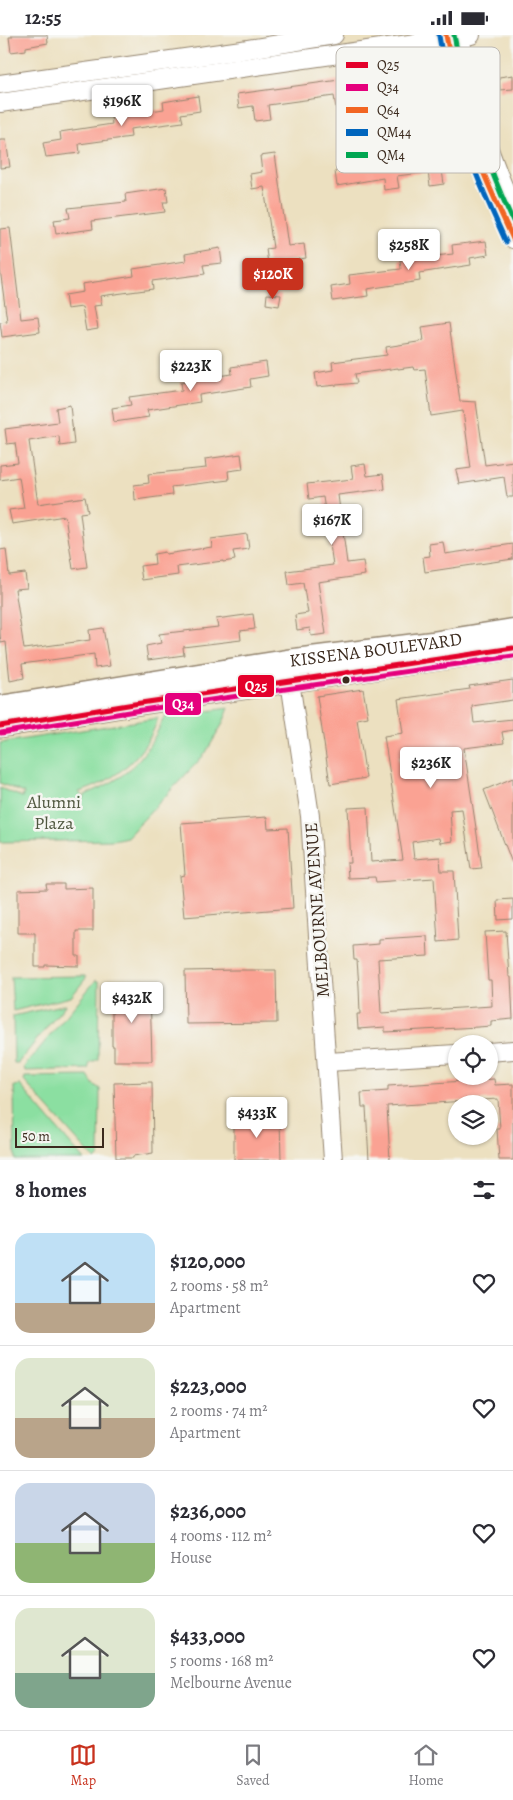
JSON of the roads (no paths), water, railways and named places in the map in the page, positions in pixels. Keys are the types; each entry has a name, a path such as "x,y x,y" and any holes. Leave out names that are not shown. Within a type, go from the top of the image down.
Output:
{"main road":[{"name":"KISSENA BOULEVARD","path":"0,726 432,643 513,630"},
{"name":"KISSENA BOULEVARD","path":"0,707 289,671 513,648"}],"street":[{"path":"0,84 334,35"},
{"path":"382,47 457,36"},
{"path":"0,103 336,54"},
{"path":"483,173 513,239"},
{"path":"497,173 513,209"},
{"name":"MELBOURNE AVENUE","path":"289,671 310,816 328,1062 333,1160"},
{"path":"498,1051 513,1050"},
{"path":"328,1062 448,1054"}],"park label":[{"name":"Alumni Plaza","path":"54,812"}]}
